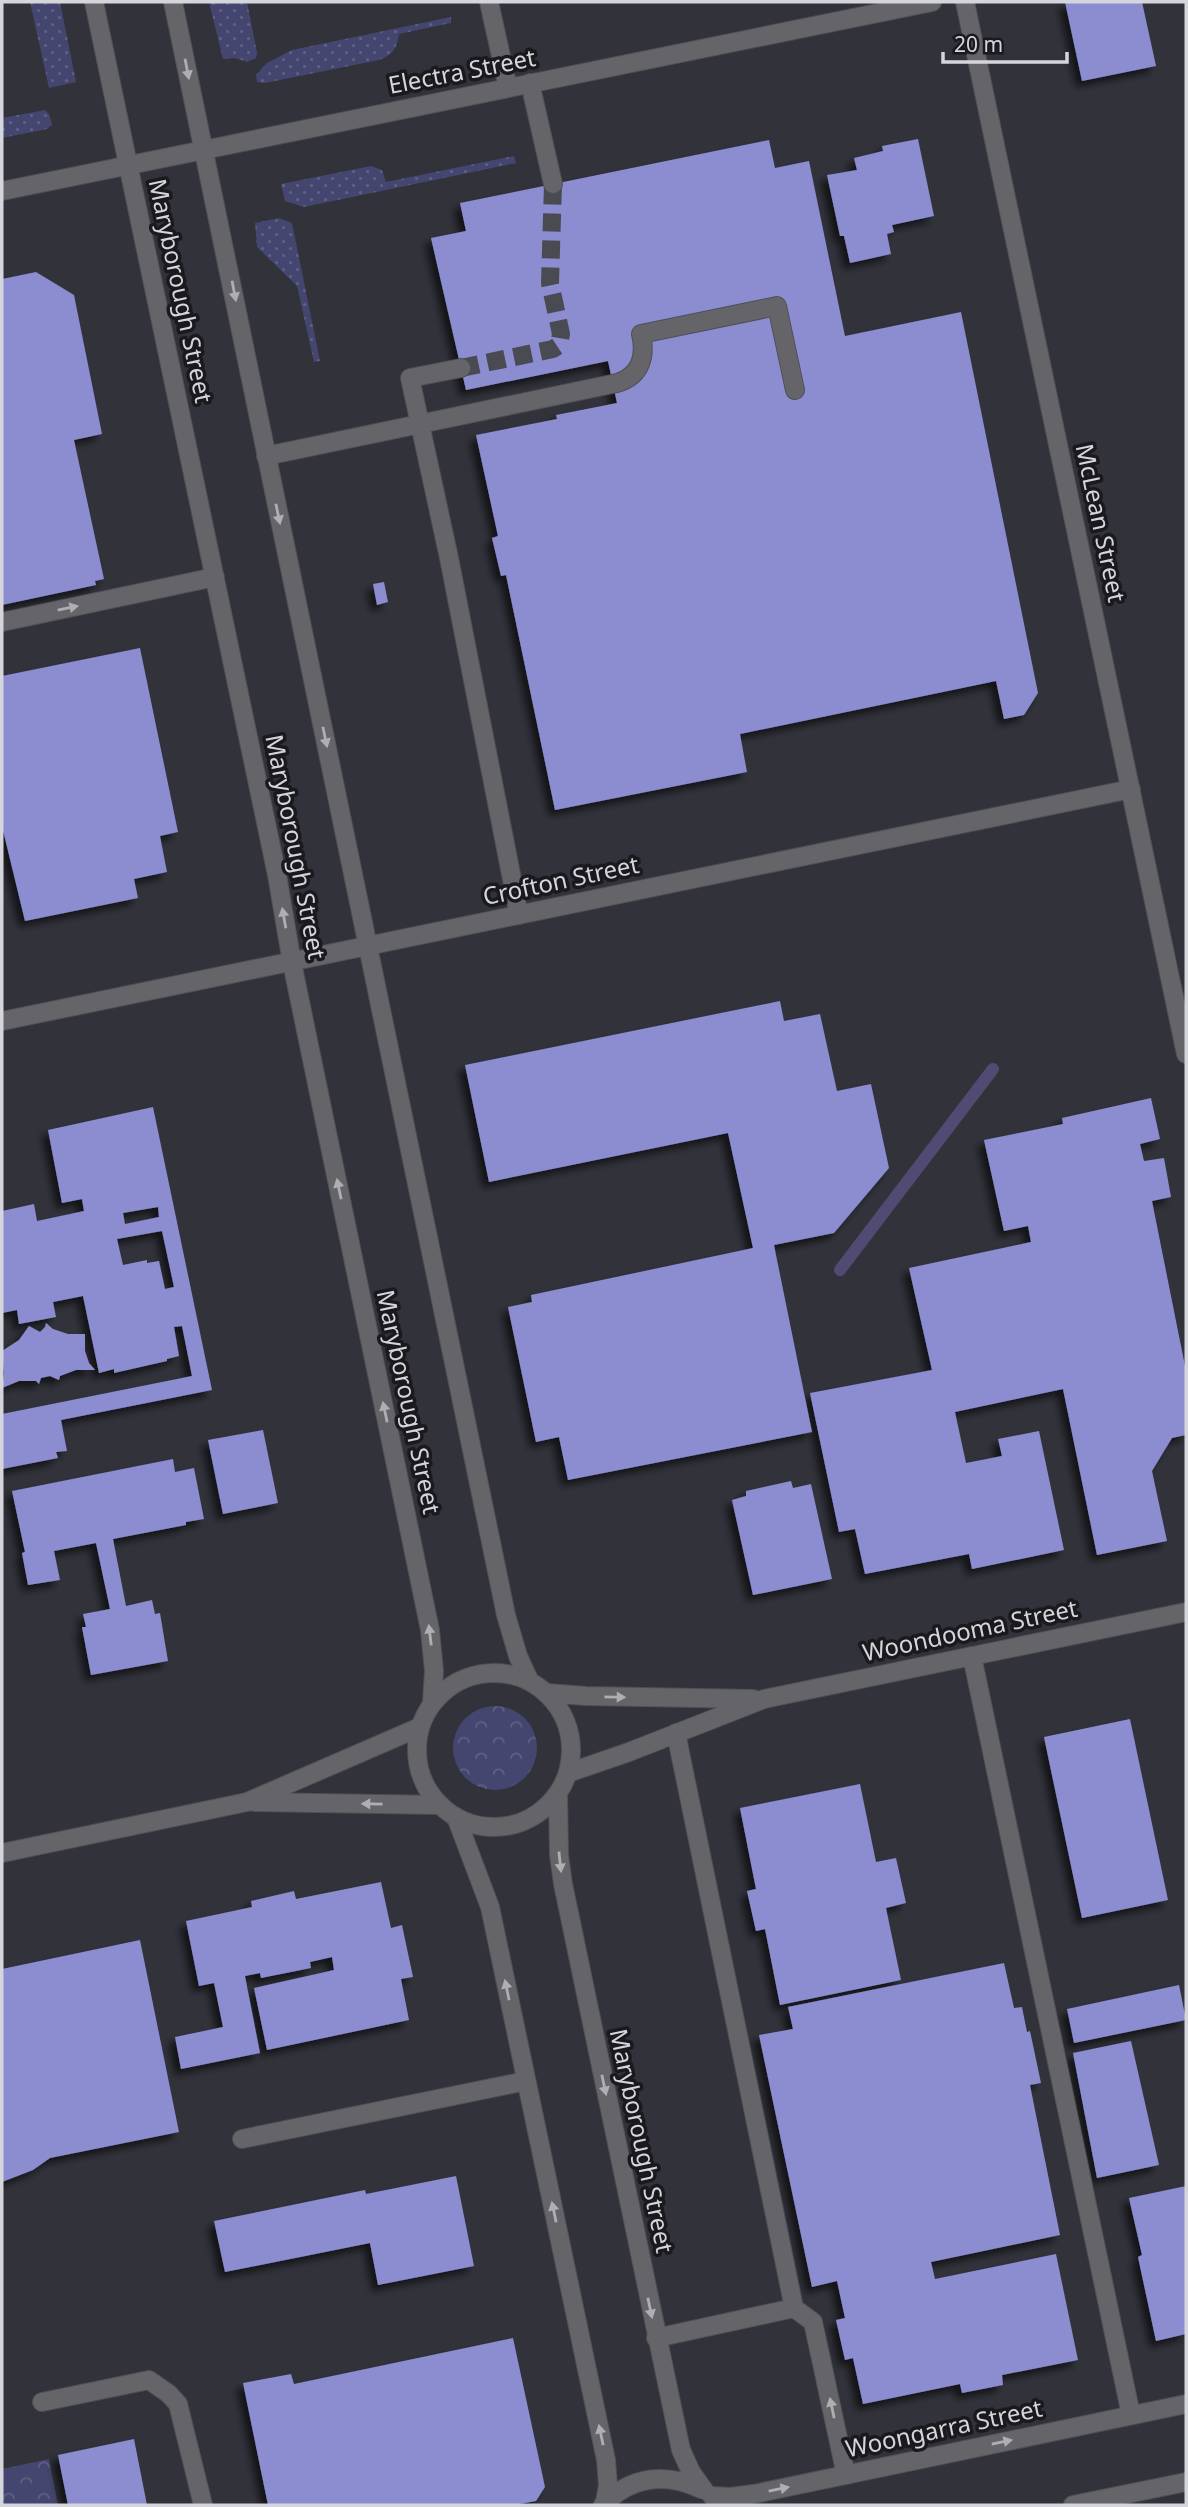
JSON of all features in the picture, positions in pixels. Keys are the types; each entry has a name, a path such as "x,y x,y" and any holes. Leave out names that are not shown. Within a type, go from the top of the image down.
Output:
{"street":[{"name":"Maryborough Street","path":"94,2 277,875 292,963 430,1630 434,1671 432,1703"},
{"name":"Maryborough Street","path":"173,2 506,1615 518,1657 529,1680"},
{"path":"489,2 508,88"},
{"name":"Electra Street","path":"2,191 932,2"},
{"name":"McLean Street","path":"965,2 1186,1054"},
{"path":"530,83 552,184"},
{"path":"266,456 626,380 634,375 643,356 641,334 776,306 794,390"},
{"path":"461,368 410,378 449,558 519,915"},
{"path":"2,622 215,577"},
{"name":"Crofton Street","path":"3,1015 292,963 1131,789"},
{"name":"Woondooma Street","path":"569,1773 764,1699 1186,1612"},
{"path":"972,1656 1131,2415"},
{"path":"488,1672 529,1680 547,1693 561,1710 570,1730 572,1752 569,1773 558,1794 542,1811 523,1822 500,1827 478,1825 457,1817 440,1805 427,1789 419,1769 417,1748 420,1727 432,1703 447,1688 466,1678 488,1672"},
{"name":"Woondooma Street","path":"547,1693 764,1699"},
{"path":"2,1853 247,1802 420,1727"},
{"path":"676,1733 794,2308 813,2322 846,2475"},
{"name":"Maryborough Street","path":"558,1794 559,1855 563,1884 656,2338 681,2450 691,2473 712,2497"},
{"path":"247,1802 440,1805"},
{"path":"457,1817 490,1907 607,2460 608,2485 604,2504"},
{"path":"242,2139 526,2081"},
{"path":"656,2338 794,2308"},
{"path":"42,2402 149,2380 169,2393 178,2404 203,2505"},
{"name":"Woongarra Street","path":"712,2497 754,2494 1186,2404"},
{"path":"604,2504 622,2489 641,2480 663,2478 684,2481 712,2497"},
{"path":"1073,2505 1186,2482"}],"green space":[{"path":"30,2 60,2 76,82 49,88"},
{"path":"209,2 247,2 256,58 247,62 235,58 223,59"},
{"path":"451,17 451,23 399,34 394,50 379,60 265,83 257,82 256,75 267,63 292,50"},
{"path":"45,110 52,125 47,129 2,138 2,118"},
{"path":"514,156 516,163 304,207 285,201 281,184 371,166 382,170 386,182"},
{"path":"279,218 292,223 320,361 314,362 297,286 257,247 255,223"},
{"path":"487,1706 503,1706 519,1713 530,1724 537,1740 534,1764 525,1778 503,1790 487,1790 471,1783 460,1772 453,1756 453,1740 460,1724 471,1713"},
{"path":"49,2459 58,2505 2,2505 2,2469"}],"building":[{"path":"1065,2 1142,2 1156,66 1082,81"},
{"path":"918,139 934,216 892,225 894,232 887,234 891,254 850,263 844,236 840,236 827,175 857,170 854,158 883,151 882,146"},
{"path":"769,140 775,168 809,161 845,336 961,312 1038,693 1024,715 1004,719 996,681 740,734 747,772 555,810 506,575 501,576 492,538 498,536 476,435 557,419 556,415 617,403 608,361 466,390 431,238 466,231 460,203"},
{"path":"36,272 74,295 102,434 74,440 104,579 95,581 96,585 2,605 2,279"},
{"path":"384,582 388,602 377,605 373,584"},
{"path":"140,648 178,832 160,836 167,872 134,879 138,898 25,921 2,826 2,676"},
{"path":"780,1001 784,1021 820,1014 837,1091 871,1084 889,1168 834,1233 774,1245 812,1432 568,1480 559,1437 536,1442 508,1307 532,1302 531,1295 753,1248 728,1133 489,1182 465,1065"},
{"path":"1151,1098 1160,1139 1140,1144 1144,1161 1164,1158 1171,1197 1152,1201 1186,1371 1186,1435 1172,1438 1152,1471 1167,1541 1097,1555 1063,1389 955,1412 966,1463 1002,1456 998,1439 1039,1431 1064,1550 972,1569 969,1554 865,1574 855,1529 839,1532 810,1393 932,1370 909,1268 1031,1242 1028,1226 1004,1231 984,1140 1063,1124 1062,1118"},
{"path":"153,1107 212,1390 61,1420 67,1451 56,1452 58,1458 2,1469 2,1414 192,1376 182,1326 174,1327 179,1356 114,1373 114,1369 99,1373 83,1296 53,1302 56,1317 19,1324 17,1310 2,1313 2,1211 34,1204 37,1221 84,1211 82,1199 62,1203 48,1130","holes":["158,1207 159,1217 125,1224 123,1213","162,1231 174,1287 165,1289 159,1261 147,1263 147,1260 123,1265 117,1239"]},
{"path":"46,1323 53,1329 68,1334 85,1334 85,1351 95,1370 76,1370 60,1376 59,1380 50,1376 41,1378 39,1384 36,1381 19,1381 2,1388 2,1351 19,1340 29,1326 40,1332"},
{"path":"263,1430 278,1503 223,1514 208,1440"},
{"path":"173,1459 175,1472 194,1468 204,1519 113,1539 126,1606 152,1600 155,1614 160,1613 168,1661 91,1675 82,1627 86,1627 83,1614 110,1609 96,1543 54,1551 60,1580 28,1585 22,1553 25,1552 12,1491"},
{"path":"791,1481 793,1488 811,1484 832,1579 753,1595 732,1500 746,1496 746,1491"},
{"path":"1130,1719 1168,1900 1082,1918 1044,1737"},
{"path":"860,1784 876,1862 896,1858 906,1903 886,1908 901,1980 780,2005 765,1929 756,1931 747,1891 756,1889 740,1808"},
{"path":"381,1882 391,1928 402,1925 413,1977 401,1979 409,2020 267,2050 254,1988 334,1970 332,1957 310,1962 311,1968 261,1978 260,1973 245,1976 260,2053 181,2069 175,2037 223,2027 214,1983 199,1986 186,1921 252,1907 251,1901 294,1891 296,1899"},
{"path":"140,1940 179,2132 50,2158 33,2170 2,2182 2,1969"},
{"path":"1004,1963 1014,2008 1022,2007 1027,2032 1030,2031 1041,2083 1030,2085 1060,2235 931,2262 935,2279 1056,2254 1078,2360 1002,2375 1003,2385 962,2393 960,2384 863,2404 853,2358 845,2360 836,2320 845,2318 837,2281 812,2287 759,2035 793,2029 788,2007"},
{"path":"1179,1985 1186,2020 1074,2043 1067,2009"},
{"path":"1131,2041 1159,2165 1097,2178 1073,2053"},
{"path":"456,2176 474,2266 378,2285 370,2243 225,2272 214,2221 365,2190 366,2194"},
{"path":"1186,2186 1186,2334 1156,2341 1138,2257 1142,2255 1129,2198"},
{"path":"513,2338 545,2487 536,2501 514,2505 268,2505 243,2383 291,2374 294,2384"},
{"path":"134,2439 147,2505 68,2505 58,2455"}],"waterway":[{"path":"840,1270 993,1069"}],"tunnel":[{"path":"461,368 553,349 559,345 561,334 550,283 553,184"}]}
